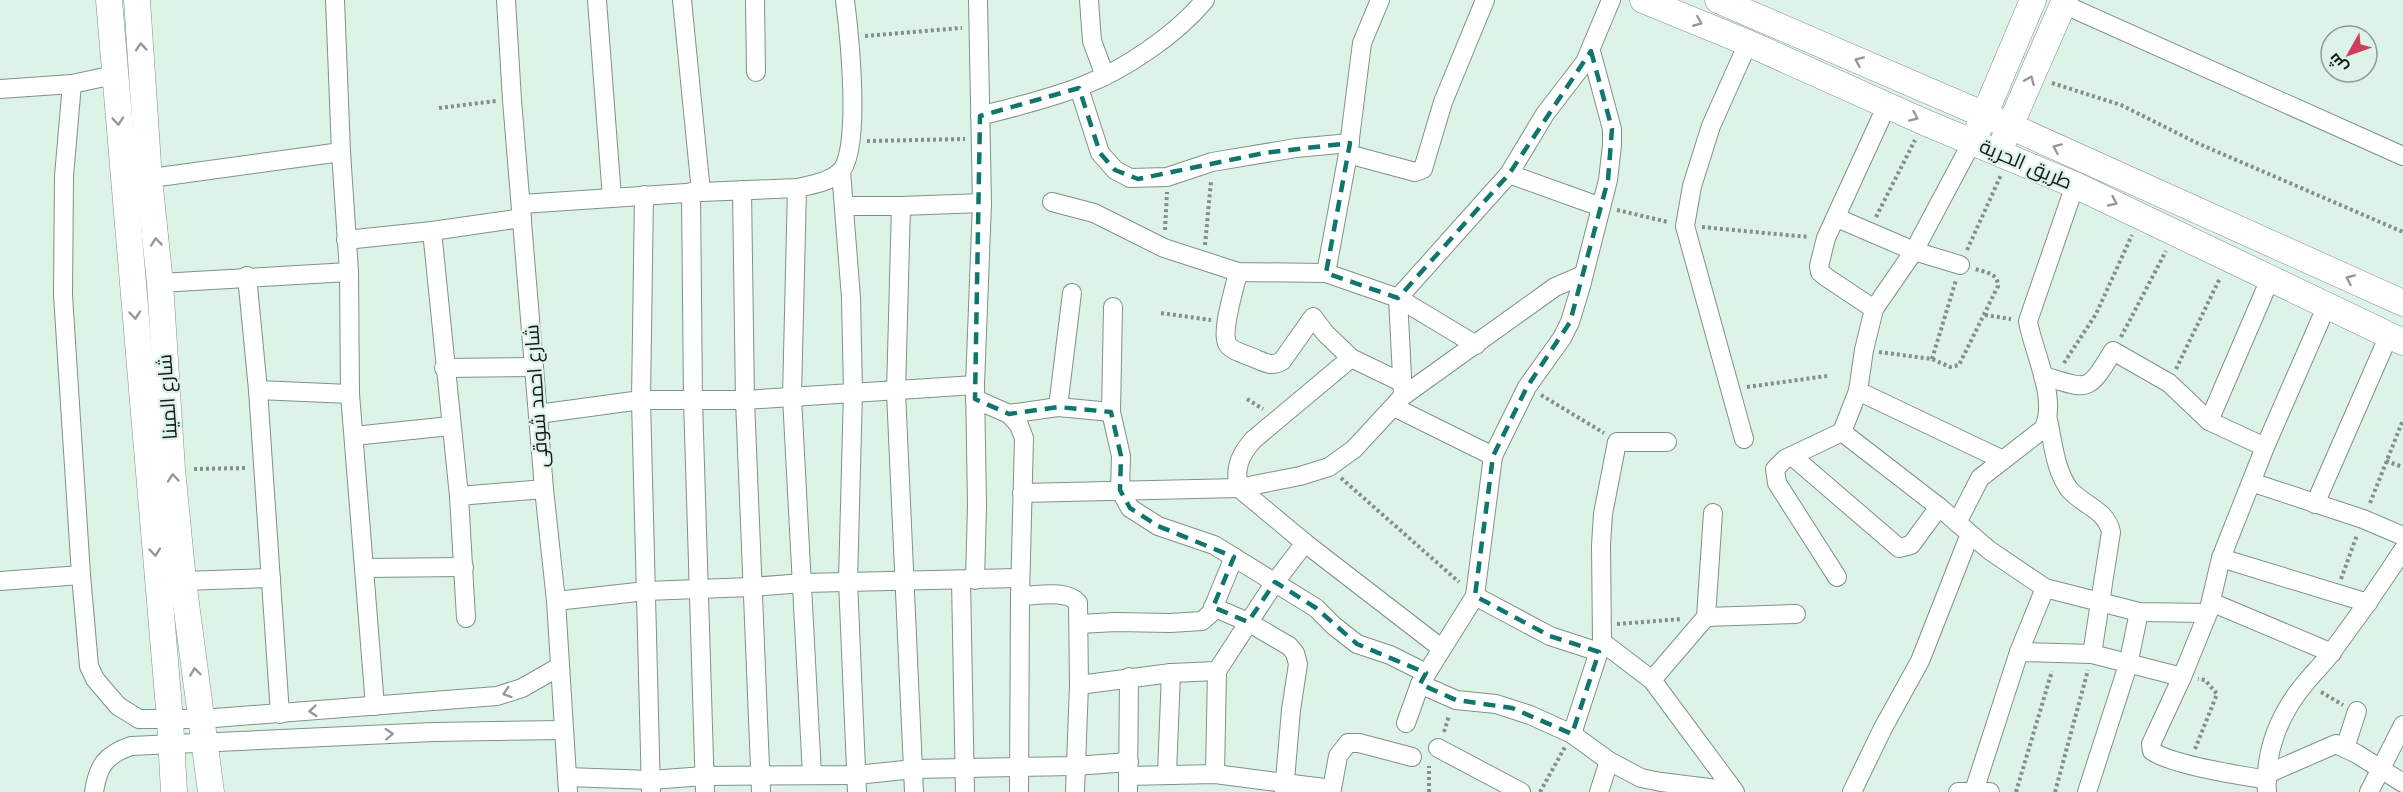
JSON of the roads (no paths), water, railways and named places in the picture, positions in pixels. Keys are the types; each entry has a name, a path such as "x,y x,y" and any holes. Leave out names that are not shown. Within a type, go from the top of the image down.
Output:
{"main road":[{"name":"شارع المينا","path":"109,0 174,792"},
{"name":"شارع المينا","path":"137,0 149,179 160,283 172,469 183,581 211,792"},
{"name":"طريق الحرية","path":"1643,0 1748,43 1924,122 2075,185 2396,338"},
{"name":"طريق الحرية","path":"1718,0 2010,126 2403,303"},
{"path":"1972,142 2033,0"},
{"path":"2004,156 2010,126 2064,2"}],"street":[{"path":"335,0 341,152 349,272 350,394 375,706"},
{"name":"شارع احمد شوقى","path":"506,0 544,489 556,601 567,785"},
{"path":"597,0 612,198"},
{"path":"682,0 696,192 693,400 705,784"},
{"path":"755,0 756,72"},
{"path":"346,240 432,231 522,211 612,198 797,188 822,182 841,171 846,164 852,141 849,37 845,0"},
{"path":"965,792 963,768 968,580 977,506 975,392 982,203 978,0"},
{"path":"1089,0 1092,41 1105,76"},
{"path":"980,116 1079,88 1105,76 1176,29 1205,0"},
{"path":"1326,273 1349,149 1362,44 1380,0"},
{"path":"1079,88 1100,153 1107,163 1130,178 1167,177 1212,162 1296,148 1349,149 1415,172 1423,169 1443,102 1485,0"},
{"path":"1400,395 1398,298 1509,174 1545,114 1592,51 1611,0"},
{"path":"2064,2 2403,156"},
{"path":"1744,439 1685,226 1692,186 1711,126 1748,43"},
{"path":"1406,723 1423,678 1475,596 1493,456 1527,387 1562,338 1572,314 1583,275 1608,180 1612,145 1612,129 1592,51"},
{"path":"0,89 72,84 114,75"},
{"path":"72,84 64,176 63,295 89,666 95,679 118,706 128,714 170,732"},
{"path":"1874,309 1820,272 1819,262 1826,238 1887,105"},
{"path":"1837,577 1777,483 1775,470 1785,459 1842,432 1858,391 1864,350 1874,309 1914,251 1972,142"},
{"path":"124,181 341,152"},
{"path":"841,171 851,298 853,392 848,581 857,784"},
{"path":"1509,174 1601,207"},
{"path":"2075,185 2028,321 2031,339 2048,377 2048,420 2064,481 2073,493 2103,516 2110,526 2111,532 2092,654"},
{"path":"797,188 792,397 812,775"},
{"path":"742,190 745,400 760,783"},
{"path":"644,195 641,400 651,786"},
{"path":"1052,202 1094,213 1164,248 1239,272 1326,273 1398,298 1476,345"},
{"path":"844,206 982,203"},
{"path":"901,206 896,392 915,792"},
{"path":"1837,218 1914,251 1960,265"},
{"path":"432,231 444,368 459,496 466,618"},
{"path":"160,283 247,276 349,272"},
{"path":"1239,272 1227,322 1226,341 1229,346 1272,365 1282,361 1313,317 1325,333 1351,358 1400,395 1493,456"},
{"path":"1022,493 1239,488 1299,476 1329,467 1367,437 1400,395 1476,345 1555,286 1583,275"},
{"path":"247,276 258,390 280,714"},
{"path":"2209,421 2270,279"},
{"path":"1058,407 1072,293"},
{"path":"2327,305 2251,482 2221,558 2209,607 2182,677 2151,747 2158,754 2189,764 2267,782 2334,744 2345,748 2403,783"},
{"path":"1113,307 1111,412 1121,456 1120,490 1130,508 1148,521 1208,542 1234,557 1316,608 1357,644 1390,655 1456,700 1512,708 1572,734 1609,761 1658,787 1734,791"},
{"path":"2315,504 2396,338"},
{"path":"2048,377 2078,386 2090,383 2096,380 2113,351 2169,383 2209,421 2265,447"},
{"path":"1351,358 1276,418 1248,445 1237,464 1239,488 1305,543 1441,648"},
{"path":"444,368 534,367"},
{"path":"258,390 350,394"},
{"path":"1858,391 2003,460"},
{"path":"538,414 641,400 745,400 853,392 975,392 1009,414 1019,425 1025,444 1019,578 1019,792"},
{"path":"1009,414 1058,407 1111,412"},
{"path":"1852,792 1883,728 1920,661 1980,478 2043,429 2048,420"},
{"path":"354,436 450,426"},
{"path":"1842,432 1939,507 1989,550 2045,588 2139,612 2209,607 2332,653"},
{"path":"1572,734 1601,640 1600,557 1603,514 1617,442 1667,442"},
{"path":"1792,456 1899,548 1911,545 1939,507"},
{"path":"2251,482 2363,519 2403,536"},
{"path":"459,496 544,489"},
{"path":"1652,680 1706,617 1713,513"},
{"path":"1215,774 1217,671 1275,582 1305,543"},
{"path":"2267,782 2272,743 2281,719 2305,683 2332,653 2403,550"},
{"path":"1079,624 1196,622 1206,618 1234,557"},
{"path":"2221,558 2368,603"},
{"path":"364,567 464,567"},
{"path":"0,581 81,575"},
{"path":"183,581 271,578"},
{"path":"556,601 646,591 803,583 1019,578"},
{"path":"1974,792 2019,652 2045,588"},
{"path":"1020,596 1072,597 1079,606 1075,792"},
{"path":"1475,596 1550,636 1601,640 1652,680 1734,791"},
{"path":"1213,607 1248,622 1289,646 1297,660 1285,788"},
{"path":"2087,792 2128,665 2139,612"},
{"path":"1706,617 1796,614"},
{"path":"2019,652 2092,654 2182,677"},
{"path":"203,731 280,714 497,696 522,688 559,667"},
{"path":"1079,685 1129,677 1217,671"},
{"path":"1167,774 1171,673"},
{"path":"1128,777 1129,677"},
{"path":"2345,748 2357,711"},
{"path":"2369,792 2403,725"},
{"path":"94,792 97,774 110,756 170,732 563,730"},
{"path":"567,785 651,786 760,783 812,775 857,784 914,769 1075,766 1128,777 1215,774 1246,786 1332,789 1338,756 1345,746 1353,742 1426,756 1521,792"},
{"path":"1599,792 1609,761"}]}
